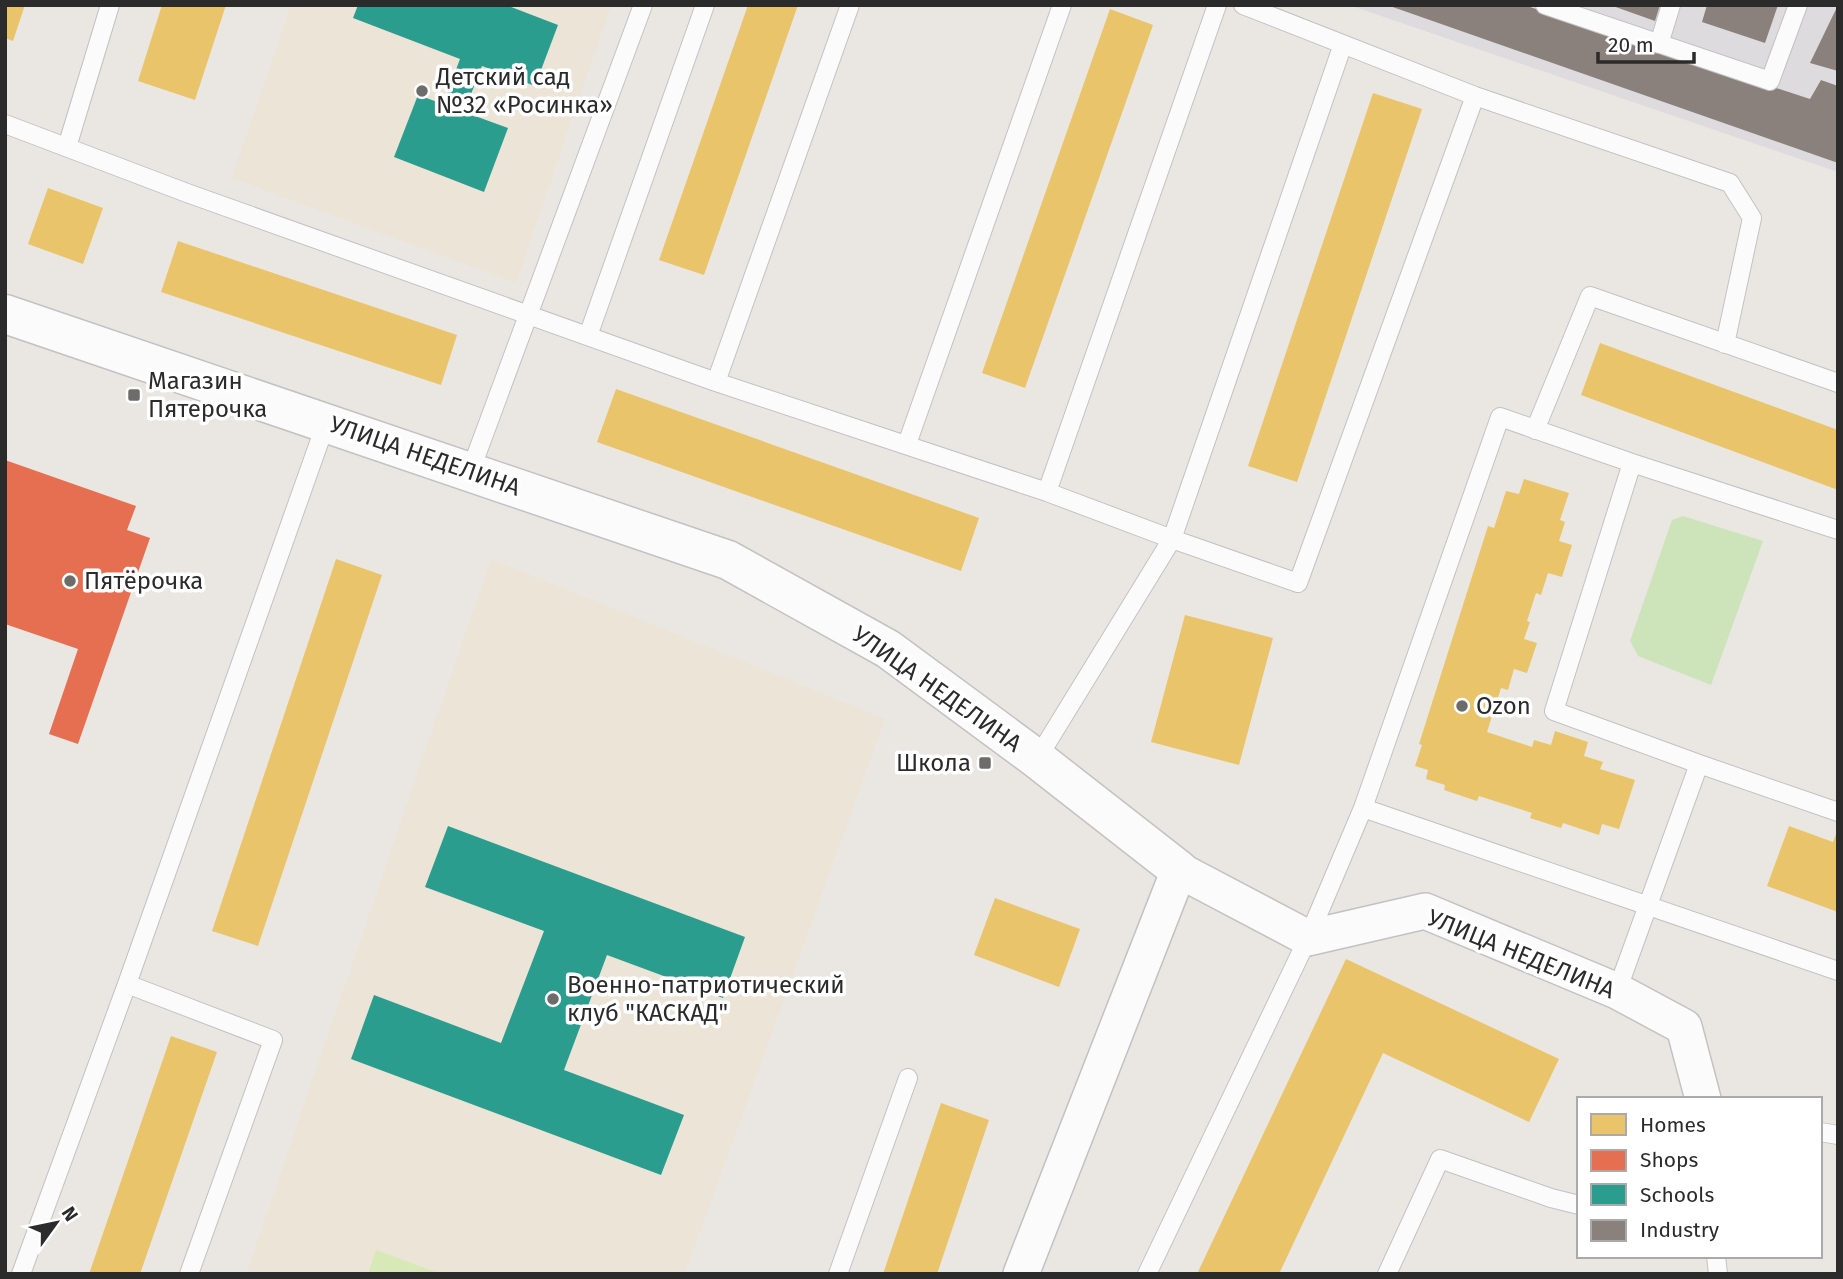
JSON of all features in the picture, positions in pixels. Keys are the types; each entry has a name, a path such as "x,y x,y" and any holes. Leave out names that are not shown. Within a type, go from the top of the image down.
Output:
{"street":[{"name":"УЛИЦА НЕДЕЛИНА","path":"5,314 728,559 888,649 1037,759 1179,870 1308,938 1425,911 1617,991 1684,1027 1702,1097"},
{"path":"1021,1274 1179,870"}],"lane":[{"path":"66,147 110,5"},
{"path":"470,472 643,5"},
{"path":"587,336 705,5"},
{"path":"716,382 850,5"},
{"path":"907,444 1062,5"},
{"path":"1046,492 1217,5"},
{"path":"1243,5 1475,96 1730,183 1752,218 1725,344"},
{"path":"1659,44 1671,5"},
{"path":"1551,6 1770,81 1798,5"},
{"path":"1037,759 1171,539 1343,44"},
{"path":"5,124 187,193 716,382 1046,492 1298,583 1475,96"},
{"path":"1535,430 1590,296 1838,383"},
{"path":"1147,1274 1308,938 1363,808 1500,417 1838,530"},
{"path":"21,1274 326,423"},
{"path":"1632,463 1554,711 1838,812"},
{"path":"1617,991 1699,764"},
{"path":"1363,808 1838,971"},
{"path":"127,984 273,1040 189,1274"},
{"path":"838,1274 908,1079"},
{"path":"1387,1274 1440,1159 1577,1204"}],"shaded area":[{"name":"Детский сад №32 «Росинка»","path":"291,5 611,5 516,283 232,178"},
{"path":"1349,5 1838,5 1838,172"},
{"path":"491,559 885,719 685,1274 246,1274"}],"green space":[{"path":"1683,516 1763,541 1711,685 1638,656 1630,641 1672,520"},
{"path":"376,1250 441,1274 368,1274"}],"building: Homes":[{"path":"5,5 25,5 13,41 5,38"},
{"path":"162,5 226,5 195,100 138,81"},
{"path":"748,5 798,5 704,275 659,260"},
{"path":"1110,9 1153,25 1025,388 982,373"},
{"path":"1373,93 1422,109 1297,482 1248,466"},
{"path":"48,188 103,208 83,264 28,244"},
{"path":"178,241 457,335 441,385 161,292"},
{"path":"1600,343 1838,430 1838,490 1581,395"},
{"path":"616,389 979,518 961,571 597,442"},
{"path":"1524,479 1569,493 1560,520 1565,522 1559,541 1572,545 1562,577 1548,573 1541,595 1536,593 1524,639 1537,643 1527,673 1514,669 1508,690 1501,688 1487,732 1532,747 1534,740 1551,745 1555,731 1588,742 1584,756 1603,762 1600,769 1635,780 1619,829 1602,824 1599,835 1563,823 1561,828 1530,818 1532,813 1479,796 1477,801 1444,790 1445,785 1426,779 1428,770 1415,766 1422,745 1419,744 1488,526 1494,528 1506,491 1519,494"},
{"path":"336,559 382,575 258,946 212,931"},
{"path":"1185,615 1273,638 1239,765 1151,742"},
{"path":"1789,826 1833,842 1838,829 1838,912 1767,886"},
{"path":"995,898 1080,929 1059,987 974,955"},
{"path":"1346,959 1559,1059 1529,1122 1383,1053 1279,1274 1197,1274"},
{"path":"171,1036 217,1052 140,1274 89,1274"},
{"path":"941,1103 989,1120 937,1274 883,1274"}],"building: Shops":[{"name":"Пятёрочка","path":"5,460 136,506 127,530 150,538 78,744 49,734 78,649 5,624"}],"building: Schools":[{"path":"358,5 506,5 558,25 535,86 482,66 464,112 508,128 484,192 394,157 418,95 443,104 460,59 353,18"},
{"path":"448,826 745,937 723,998 607,955 564,1070 684,1115 661,1175 351,1059 374,995 501,1043 544,931 425,887"}],"building: Industry":[{"path":"1387,5 1524,5 1810,99 1821,80 1838,86 1838,163"},
{"path":"1610,5 1660,5 1655,21"},
{"path":"1707,5 1778,5 1765,43 1702,22"},
{"path":"1838,5 1838,71 1810,63"}],"place":[{"name":"Детский сад №32 «Росинка»","path":"422,91"},
{"name":"Магазин Пятерочка","path":"134,395"},
{"name":"Пятёрочка","path":"70,581"},
{"name":"Ozon","path":"1462,706"},
{"name":"Школа","path":"985,763"},
{"name":"Военно-патриотический клуб \"КАСКАД\"","path":"553,999"}]}
